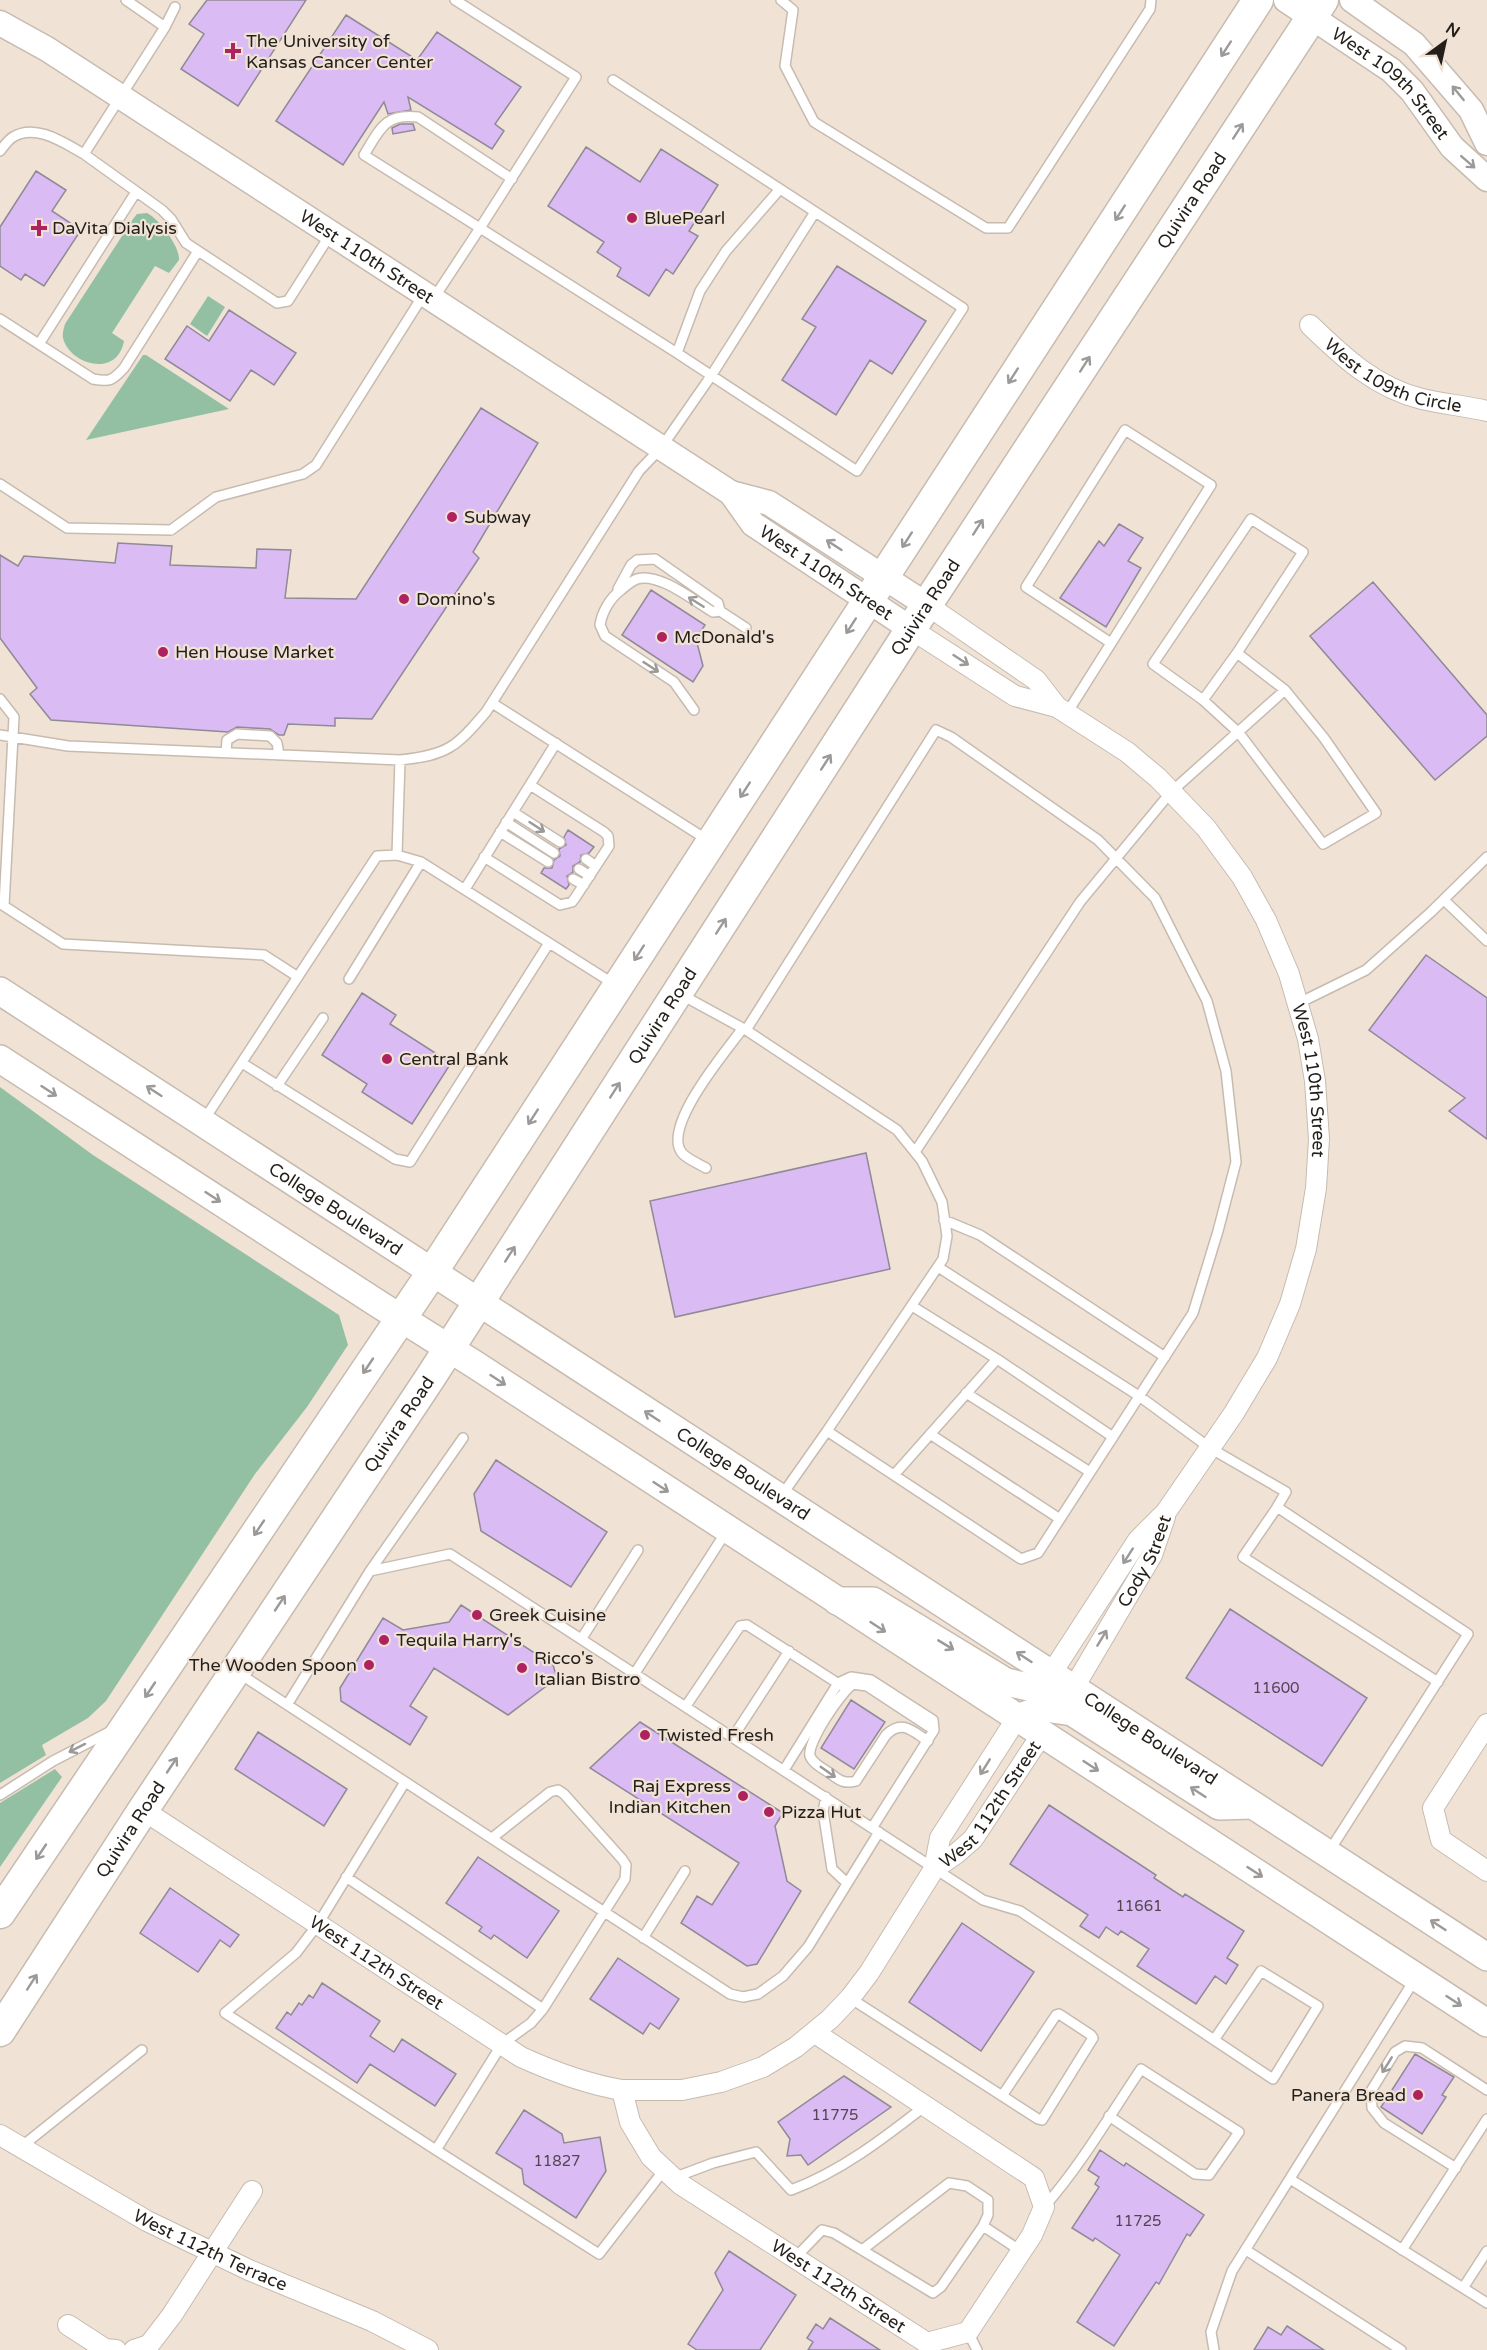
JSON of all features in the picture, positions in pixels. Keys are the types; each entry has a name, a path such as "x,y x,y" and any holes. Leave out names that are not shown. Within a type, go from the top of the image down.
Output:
{"main road":[{"path":"0,1913 433,1271 1258,0"},
{"name":"Quivira Road","path":"0,2031 143,1810 449,1348 919,617 1318,9"},
{"name":"College Boulevard","path":"0,991 1487,1957"},
{"path":"0,1059 1487,2023"},
{"path":"837,1601 853,1599 873,1601 1006,1682 1042,1690 1062,1682"},
{"path":"1017,1718 1045,1708 1072,1712 1219,1806 1252,1805"}],"street":[{"name":"West 109th Street","path":"1286,0 1318,9 1391,69 1412,92 1452,147 1487,178"},
{"name":"West 109th Street","path":"1352,0 1414,44 1471,110 1487,143"},
{"name":"West 110th Street","path":"0,23 38,44 121,97 730,493 769,503 876,589 919,617 1036,680 1062,710 1127,752 1206,828 1242,877 1266,920 1289,974 1308,1039 1315,1081 1319,1139 1316,1188 1306,1249 1290,1304 1267,1358 1166,1512"},
{"path":"1391,69 1414,44"},
{"name":"West 109th Circle","path":"1310,326 1344,358 1364,373 1394,390 1422,399 1487,411"},
{"name":"West 110th Street","path":"919,617 1015,696 1062,710"},
{"name":"Cody Street","path":"1062,1682 1152,1555 1166,1512"},
{"name":"West 112th Street","path":"143,1810 521,2056 558,2074 602,2087 622,2090 672,2091 721,2082 763,2067 814,2033 850,1998 869,1973 934,1869 940,1838 1017,1718"},
{"path":"1487,1724 1432,1808 1441,1840 1487,1871"},
{"name":"West 112th Street","path":"934,1869 973,1839 1042,1734"},
{"path":"814,2033 1034,2178 1044,2207"},
{"name":"West 112th Street","path":"622,2090 630,2122 651,2157 669,2174 927,2343 972,2341 1032,2235 1044,2207"},
{"name":"West 112th Terrace","path":"0,2134 99,2195 213,2253 372,2320 398,2344 428,2350"},
{"path":"134,2350 149,2345 172,2315 252,2191"},
{"path":"68,2325 105,2349 116,2350"}],"lane":[{"path":"126,0 165,27"},
{"path":"0,484 67,528 171,530 216,497 303,474 316,465 428,297 480,228 576,77 454,0"},
{"path":"781,0 793,10 785,66 814,122 986,228 1008,228 1150,9 1150,0"},
{"path":"84,154 165,27 175,7"},
{"path":"512,178 418,117 392,118 381,126 364,155 857,471 963,308 613,80"},
{"path":"0,151 11,137 23,133 37,133 48,135 84,154 162,210 171,219 186,243 277,303 288,301 331,234"},
{"path":"676,353 706,281 726,251 780,189"},
{"path":"39,344 136,192"},
{"path":"0,735 13,739 68,746 400,760 428,757 459,743 492,703 639,471 661,448 711,376 815,212"},
{"path":"0,320 93,379 104,381 113,379 124,368 198,251"},
{"path":"1062,710 1112,643 1211,485 1125,430 1026,586 1112,643"},
{"path":"1203,700 1237,653 1303,552 1251,519 1153,664 1203,700 1239,733 1323,844 1376,813 1324,738 1285,690 1237,653"},
{"path":"694,710 674,682 605,636 600,626 602,615 631,565 637,560 655,559 718,603 720,611"},
{"path":"615,594 631,582 645,578 667,584 713,612 720,611 746,628"},
{"path":"915,1152 1080,902 1171,792 1285,690"},
{"path":"0,699 14,717 2,906 63,944 264,955 298,977"},
{"path":"492,703 711,842"},
{"path":"706,1168 682,1153 677,1137 680,1122 710,1073 744,1029 936,730 951,736 1098,840 1155,898 1207,1001 1226,1071 1236,1162 1193,1313 1038,1553 1021,1559 827,1431"},
{"path":"226,752 227,740 237,734 270,736 277,743 279,754"},
{"path":"465,889 556,743"},
{"path":"397,855 400,760"},
{"path":"484,858 560,905 572,902 609,846 608,836 530,784"},
{"path":"513,812 560,843"},
{"path":"506,822 554,853"},
{"path":"500,832 548,862"},
{"path":"203,1122 377,856 397,855 421,862 618,986"},
{"path":"1297,1004 1366,970 1444,900 1487,857"},
{"path":"586,859 596,866"},
{"path":"349,979 421,862"},
{"path":"579,869 590,876"},
{"path":"573,879 584,885"},
{"path":"1444,900 1487,941"},
{"path":"242,1063 395,1160 410,1162 549,943"},
{"path":"678,993 744,1029 897,1130 922,1161 942,1202 947,1236 943,1259 780,1498"},
{"path":"277,1086 323,1018"},
{"path":"944,1220 980,1235 1165,1357"},
{"path":"938,1267 1139,1396 1210,1448 1286,1492 1243,1557 1438,1682"},
{"path":"912,1306 997,1359 1113,1437"},
{"path":"894,1475 997,1359"},
{"path":"966,1393 1090,1472"},
{"path":"930,1434 1060,1519"},
{"path":"287,1705 370,1571 463,1438"},
{"path":"1278,1506 1468,1634 1328,1854"},
{"path":"635,1673 727,1530"},
{"path":"582,1638 638,1550"},
{"path":"370,1571 450,1554 983,1900 1020,1911 1214,2040 1273,2079 1318,2006 1261,1971 1214,2040"},
{"path":"686,1706 740,1626 747,1625 842,1686"},
{"path":"733,1737 789,1651"},
{"path":"235,1671 605,1914 730,1994 743,1997 758,1994 783,1976 808,1947 928,1741 934,1730 933,1720 871,1680 851,1677 842,1686 784,1770"},
{"path":"842,1686 810,1748 813,1762 841,1781 849,1783 856,1781 892,1729 899,1726 928,1741"},
{"path":"0,1795 52,1761 129,1722"},
{"path":"405,1782 318,1924 296,1953 225,2013 598,2254 669,2174 756,2152 791,2190 817,2180 898,2127 925,2106"},
{"path":"436,2150 502,2044 531,2023 543,2009 625,1879 626,1865 560,1791 554,1789 492,1838"},
{"path":"826,1797 823,1811 832,1869 847,1883"},
{"path":"643,1938 686,1871"},
{"path":"346,1877 543,2009"},
{"path":"1214,2350 1211,2332 1232,2271 1416,1977"},
{"path":"850,1998 1002,2096 1042,2120 1093,2038 1059,2014 1056,2015 1002,2096"},
{"path":"1456,2169 1384,2123 1372,2108 1371,2091 1395,2052 1405,2046 1422,2048 1487,2090"},
{"path":"21,2147 142,2050"},
{"path":"1044,2207 1062,2187 1109,2116 1141,2069 1239,2132 1209,2175 1195,2174 1109,2116"},
{"path":"1402,2250 1487,2120"},
{"path":"1290,2179 1487,2303"},
{"path":"795,2258 822,2230 834,2233 933,2294 941,2287 983,2226 988,2215 988,2200 968,2186 949,2183 862,2250"},
{"path":"983,2226 1021,2251"},
{"path":"1246,2250 1401,2350"},
{"path":"1463,2288 1487,2251"}],"green space":[{"path":"147,213 168,234 176,248 179,260 169,273 155,266 112,333 124,341 120,353 103,364 93,364 74,355 67,347 63,338 65,324 133,219 137,214"},
{"path":"208,296 225,307 207,336 190,324"},
{"path":"143,355 229,409 86,440"},
{"path":"0,1087 93,1155 339,1315 348,1345 307,1407 255,1474 106,1701 88,1718 42,1745 46,1755 0,1783"},
{"path":"55,1769 62,1777 0,1867 0,1803"}],"building":[{"name":"The University of Kansas Cancer Center","path":"207,0 306,0 238,106 181,69 204,34 189,24"},
{"path":"346,15 417,60 437,32 521,87 495,124 504,131 492,149 408,97 411,110 388,114 384,102 343,165 276,121"},
{"path":"400,124 413,124 415,130 393,134 392,128"},
{"name":"BluePearl","path":"586,147 640,182 661,149 718,185 689,231 698,236 673,274 666,269 649,296 617,276 621,268 597,252 604,242 548,206"},
{"name":"DaVita Dialysis","path":"36,171 66,190 52,211 81,230 44,286 25,274 21,280 0,266 0,227"},
{"path":"837,266 926,321 892,374 870,360 836,415 782,380 816,327 802,319"},
{"path":"229,310 296,353 274,385 251,370 230,401 165,359 187,326 209,341"},
{"path":"481,408 538,443 473,552 479,558 372,719 335,718 335,726 288,724 284,735 279,735 270,729 237,727 228,732 51,720 30,694 37,688 0,638 0,555 18,566 24,556 115,563 118,543 172,546 170,565 256,568 257,549 291,550 285,598 356,599"},
{"path":"1119,524 1143,538 1128,561 1141,568 1106,627 1060,598 1099,541 1104,546"},
{"path":"1373,582 1487,715 1487,736 1435,780 1310,636"},
{"name":"McDonald's","path":"651,590 705,625 696,639 703,666 693,682 622,635"},
{"path":"568,830 594,847 589,853 581,855 580,862 573,866 573,872 567,876 569,885 566,889 541,873 544,868 552,868 554,860 560,856 559,849 566,845 564,837"},
{"path":"1426,955 1487,998 1487,1139 1449,1111 1465,1098 1369,1030"},
{"name":"Central Bank","path":"362,993 396,1015 390,1024 451,1063 412,1124 362,1092 367,1084 322,1055"},
{"path":"866,1153 890,1269 675,1317 650,1201"},
{"path":"496,1460 607,1532 571,1587 481,1531 474,1494"},
{"path":"461,1605 553,1665 557,1678 508,1715 434,1668 410,1706 427,1717 410,1745 341,1701 340,1688 383,1618 403,1630 449,1622"},
{"path":"1230,1609 1367,1698 1322,1766 1186,1678"},
{"path":"851,1700 885,1722 854,1769 821,1748"},
{"path":"640,1722 783,1813 775,1826 787,1881 801,1891 757,1964 747,1966 681,1923 697,1896 712,1905 739,1863 590,1768"},
{"path":"258,1732 347,1789 324,1826 235,1769"},
{"path":"1049,1805 1156,1875 1154,1878 1183,1897 1185,1894 1244,1931 1227,1958 1238,1965 1226,1984 1215,1976 1196,2004 1137,1966 1149,1949 1121,1931 1118,1935 1106,1927 1099,1938 1080,1926 1088,1915 1010,1864"},
{"path":"478,1857 559,1911 527,1958 494,1935 491,1939 479,1931 482,1927 446,1903"},
{"path":"170,1888 239,1935 230,1947 220,1940 198,1972 140,1933"},
{"path":"962,1923 1034,1972 981,2051 909,2002"},
{"path":"618,1958 679,1999 659,2029 650,2023 643,2034 590,1999"},
{"path":"322,1983 380,2021 370,2036 394,2052 402,2039 456,2074 435,2106 370,2064 357,2083 276,2028 287,2012 291,2015 299,2003 302,2005 309,1995 313,1998"},
{"path":"1415,2054 1454,2077 1442,2095 1446,2097 1422,2134 1381,2107"},
{"path":"844,2076 891,2107 808,2165 801,2155 787,2156 790,2139 778,2122"},
{"path":"524,2110 562,2134 564,2143 600,2137 606,2171 576,2218 524,2184 522,2169 496,2153"},
{"path":"1100,2150 1124,2166 1126,2163 1204,2215 1190,2236 1187,2234 1159,2284 1156,2282 1114,2346 1077,2322 1120,2255 1095,2238 1093,2241 1072,2228 1099,2187 1095,2184 1099,2177 1088,2170"},
{"path":"729,2251 796,2295 760,2350 697,2350 688,2344 723,2290 715,2273"},
{"path":"830,2318 880,2350 808,2350 813,2342 807,2338 816,2324 823,2329"},
{"path":"1287,2326 1324,2350 1254,2350 1268,2327 1281,2335"}],"place":[{"name":"The University of Kansas Cancer Center","path":"233,51"},
{"name":"BluePearl","path":"632,218"},
{"name":"DaVita Dialysis","path":"39,228"},
{"name":"Subway","path":"452,517"},
{"name":"Domino's","path":"404,599"},
{"name":"McDonald's","path":"662,637"},
{"name":"Hen House Market","path":"163,652"},
{"name":"Central Bank","path":"387,1059"},
{"name":"Greek Cuisine","path":"477,1615"},
{"name":"Tequila Harry's","path":"384,1640"},
{"name":"The Wooden Spoon","path":"369,1665"},
{"name":"Ricco's Italian Bistro","path":"522,1668"},
{"name":"Twisted Fresh","path":"645,1735"},
{"name":"Raj Express Indian Kitchen","path":"743,1796"},
{"name":"Pizza Hut","path":"769,1812"},
{"name":"Panera Bread","path":"1418,2095"}]}
